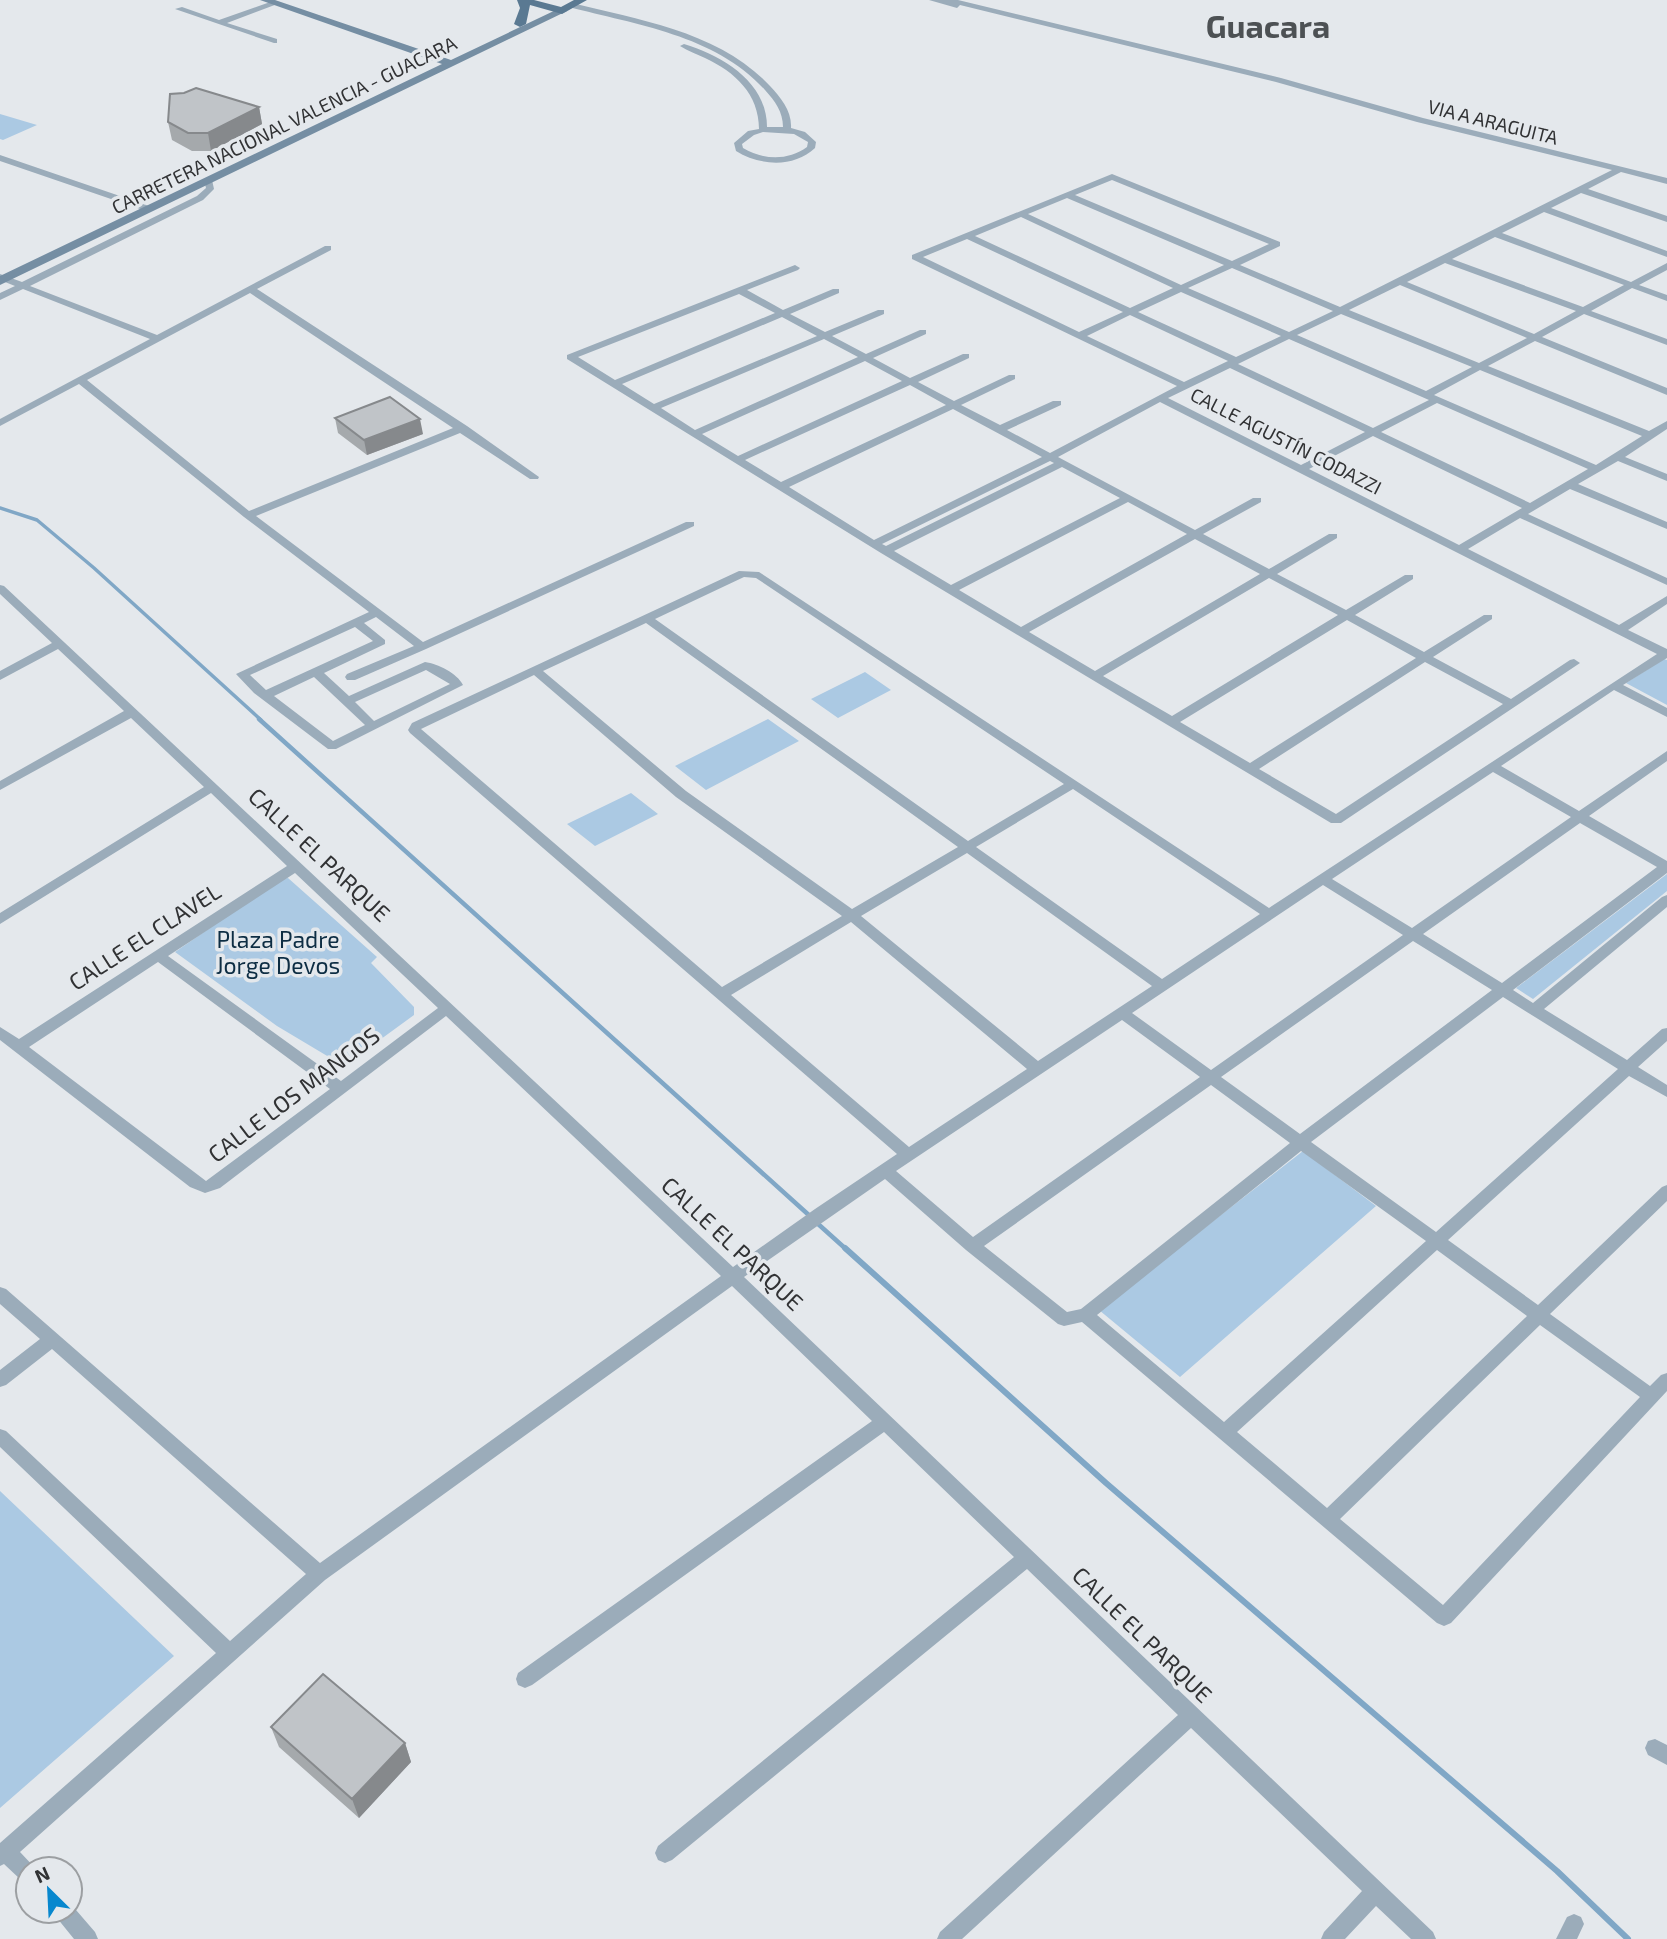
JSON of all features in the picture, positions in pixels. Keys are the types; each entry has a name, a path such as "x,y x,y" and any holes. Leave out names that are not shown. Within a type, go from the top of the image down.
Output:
{"main road":[{"path":"523,1 548,9 566,3"},
{"path":"520,24 525,8 523,1"},
{"path":"270,2 447,62"},
{"name":"CARRETERA NACIONAL VALENCIA - GUACARA","path":"139,209 208,180 566,3"},
{"name":"CARRETERA NACIONAL VALENCIA - GUACARA","path":"1,278 447,62 548,9"}],"street":[{"name":"VIA A ARAGUITA","path":"933,0 1242,76 1312,90"},
{"name":"VIA A ARAGUITA","path":"949,0 1278,80 1474,134 1667,181"},
{"path":"221,22 270,2"},
{"path":"566,3 632,31"},
{"path":"566,3 676,34 720,50 746,67 769,88 788,119 787,130"},
{"path":"179,9 274,41"},
{"path":"679,45 726,67 746,83 758,99 764,114 763,130"},
{"path":"763,130 787,130 808,137 812,142 811,148 796,157 783,159 755,158 739,149 738,143 742,138 763,130"},
{"path":"0,158 139,209"},
{"path":"0,166 139,209"},
{"name":"CALLE AGUSTÍN CODAZZI","path":"1160,398 1400,282 1621,169"},
{"path":"1078,336 1276,244 1112,177 915,257 1078,336 1184,386"},
{"path":"0,297 200,198 211,189 208,180"},
{"path":"1582,190 1667,219"},
{"path":"1067,195 1339,310 1480,366 1661,430"},
{"path":"1544,209 1667,254"},
{"path":"1021,214 1182,289 1596,469"},
{"path":"1495,234 1667,298"},
{"path":"968,236 1133,312 1531,508"},
{"path":"0,423 328,248"},
{"path":"1444,259 1667,342"},
{"path":"1303,468 1432,398 1480,366 1667,266"},
{"path":"795,268 570,357 879,548 1336,820 1574,663"},
{"path":"1,278 157,338"},
{"path":"1400,282 1667,392"},
{"path":"250,289 534,477"},
{"path":"739,290 1512,704"},
{"path":"614,384 836,291"},
{"path":"653,408 881,312"},
{"path":"694,433 923,332"},
{"path":"737,460 966,356"},
{"path":"780,487 1012,377"},
{"path":"80,380 248,515 422,647"},
{"path":"879,548 1160,398"},
{"name":"CALLE AGUSTÍN CODAZZI","path":"1160,398 1666,653"},
{"path":"998,430 1058,403"},
{"path":"248,515 463,428"},
{"path":"1460,548 1661,430"},
{"path":"1617,457 1667,478"},
{"path":"879,548 1060,464"},
{"path":"1568,484 1667,526"},
{"path":"950,590 1126,499"},
{"path":"1020,632 1257,500"},
{"path":"1520,514 1667,582"},
{"path":"351,677 690,524"},
{"path":"1094,676 1334,536"},
{"path":"908,1155 414,730 422,721 645,617 743,573 759,575 1269,914"},
{"path":"1171,722 1409,577"},
{"name":"CALLE EL PARQUE","path":"0,588 732,1276 1426,1939"},
{"path":"1619,630 1667,599"},
{"path":"348,701 425,666 432,667 457,685 335,746 329,746 244,677 244,671 376,613"},
{"path":"645,617 1162,986"},
{"path":"1250,769 1488,617"},
{"path":"266,695 381,642 356,622"},
{"path":"0,676 58,645"},
{"path":"3,1853 319,1574 821,1213 1666,653"},
{"path":"534,669 681,793 852,916 1037,1069"},
{"path":"317,673 373,726"},
{"path":"1614,685 1667,713"},
{"path":"0,786 132,712"},
{"path":"972,1246 1667,755"},
{"path":"885,1170 972,1246 1065,1319 1085,1315 1301,1142 1667,866 1492,766"},
{"path":"721,994 1074,783"},
{"path":"0,919 212,788"},
{"name":"CALLE EL CLAVEL","path":"19,1046 295,867"},
{"path":"1323,879 1667,1092"},
{"path":"1535,1009 1667,900"},
{"path":"158,955 341,1089"},
{"name":"CALLE LOS MANGOS","path":"0,1032 195,1183 205,1187 215,1184 447,1007"},
{"path":"1122,1013 1652,1396"},
{"path":"1224,1433 1667,1033"},
{"path":"1328,1519 1667,1191"},
{"path":"0,1294 319,1574"},
{"path":"1085,1315 1444,1617 1667,1380"},
{"path":"0,1380 53,1339"},
{"path":"525,1679 884,1422"},
{"path":"0,1436 229,1653"},
{"path":"665,1853 1027,1558"},
{"path":"947,1939 1191,1715"},
{"path":"1331,1939 1375,1892"},
{"path":"76,1925 88,1939"}],"green space":[{"path":"0,114 37,125 3,140 0,139"},
{"path":"1664,659 1667,660 1667,705 1626,683"},
{"path":"865,672 891,690 838,718 811,699"},
{"path":"768,719 799,741 706,790 675,766"},
{"path":"631,793 658,814 595,846 567,824"},
{"path":"1667,874 1667,891 1533,999 1516,988"},
{"name":"Plaza Padre Jorge Devos","path":"288,878 377,957 371,963 414,1007 414,1015 344,1066 277,1026 175,952 281,879"},
{"path":"1303,1151 1376,1206 1180,1377 1099,1310"},
{"path":"0,1491 174,1656 0,1808"}],"building":[{"path":"196,88 259,107 208,133 188,133 168,122 170,94 184,93"},
{"path":"390,397 420,419 364,440 335,418"},
{"path":"323,1674 405,1743 352,1799 271,1727"}],"waterway":[{"path":"0,508 37,520 94,568 261,720"},
{"path":"259,719 811,1217"},
{"path":"817,1223 847,1250"},
{"path":"845,1248 1106,1483 1557,1871 1628,1939"}],"district":[{"name":"Guacara","path":"1268,27"}]}
